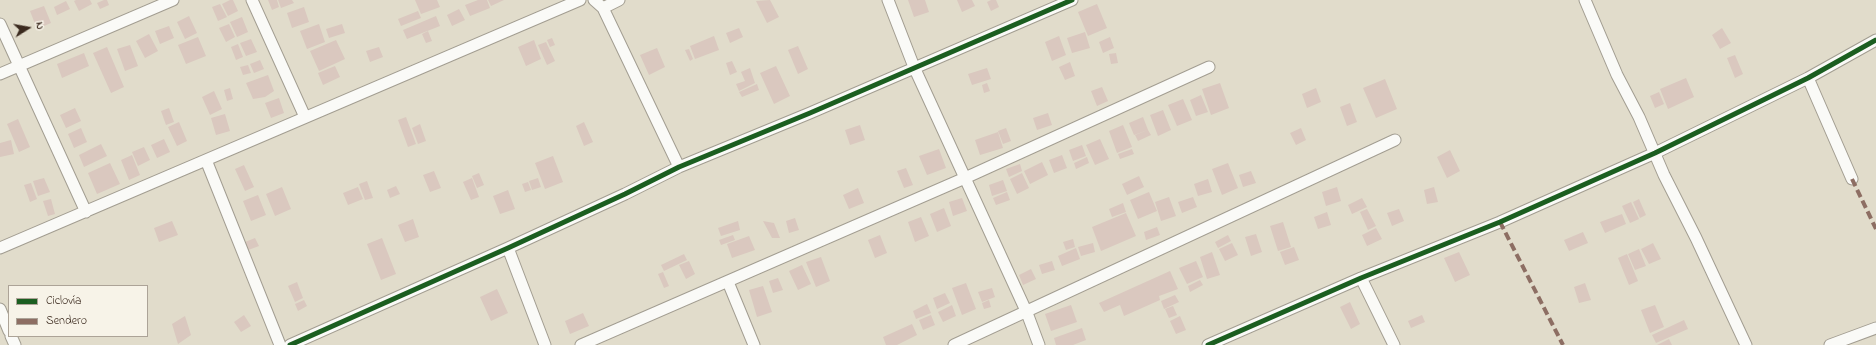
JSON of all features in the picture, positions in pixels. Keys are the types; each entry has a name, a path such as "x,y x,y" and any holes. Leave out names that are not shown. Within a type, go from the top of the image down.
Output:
{"street":[{"path":"0,74 173,0"},
{"path":"252,0 305,117"},
{"path":"0,248 580,0"},
{"path":"594,0 603,8 679,167"},
{"path":"603,8 619,0"},
{"path":"888,0 914,67 1027,313 1039,345"},
{"path":"290,345 508,248 625,194 679,167 810,113 1072,0"},
{"path":"1585,0 1617,75 1746,345"},
{"path":"0,24 86,212"},
{"path":"1213,344 1361,278 1500,222 1655,153 1808,78 1876,40"},
{"path":"581,345 965,178 1209,67"},
{"path":"1808,78 1852,179"},
{"path":"954,345 1027,313 1395,140"},
{"path":"206,160 280,345"},
{"path":"508,248 545,345"},
{"path":"1361,278 1394,345"},
{"path":"728,282 754,345"},
{"path":"0,309 8,329"},
{"path":"1830,345 1876,328"}],"building":[{"path":"90,0 92,4 79,11 74,1"},
{"path":"107,0 109,5 100,9 97,3"},
{"path":"233,0 238,11 228,16 222,4"},
{"path":"268,0 277,0 279,7 272,10"},
{"path":"278,0 292,0 294,3 281,8"},
{"path":"415,0 437,0 440,7 421,14"},
{"path":"478,0 487,0 490,8 470,16 465,5"},
{"path":"488,0 504,0 491,6"},
{"path":"770,0 779,17 767,23 756,1"},
{"path":"908,0 925,0 929,12 914,17"},
{"path":"957,0 972,0 975,6 962,12"},
{"path":"996,0 999,7 991,11 987,2"},
{"path":"66,1 70,9 57,15 54,7"},
{"path":"220,4 227,17 218,21 212,7"},
{"path":"1097,4 1107,28 1088,36 1078,12"},
{"path":"44,6 51,23 37,29 30,11"},
{"path":"304,7 309,22 292,28 287,13"},
{"path":"459,9 465,20 452,26 447,15"},
{"path":"418,11 421,18 401,26 398,19"},
{"path":"189,16 197,33 185,39 177,22"},
{"path":"436,16 440,26 407,39 403,30"},
{"path":"242,17 248,32 237,37 230,22"},
{"path":"229,24 235,37 226,42 219,28"},
{"path":"319,24 325,42 307,49 300,31"},
{"path":"342,24 345,33 329,38 326,29"},
{"path":"169,26 174,38 160,44 155,31"},
{"path":"739,28 743,37 730,43 726,33"},
{"path":"1722,28 1731,43 1720,49 1712,35"},
{"path":"428,31 432,41 426,43 422,34"},
{"path":"1085,32 1090,48 1072,53 1067,38"},
{"path":"149,34 158,51 145,58 136,41"},
{"path":"714,36 719,50 695,59 690,46"},
{"path":"1059,36 1066,55 1052,61 1045,42"},
{"path":"198,37 206,56 186,64 178,45"},
{"path":"1110,37 1114,48 1103,53 1099,42"},
{"path":"552,38 555,45 550,47 547,40"},
{"path":"251,39 257,52 246,56 240,43"},
{"path":"336,40 345,59 319,71 310,51"},
{"path":"534,40 541,59 526,66 518,47"},
{"path":"546,42 555,61 547,65 538,45"},
{"path":"238,44 243,57 236,60 231,47"},
{"path":"130,45 138,66 125,71 117,49"},
{"path":"798,46 808,69 798,74 788,50"},
{"path":"107,47 124,87 111,93 93,53"},
{"path":"379,47 383,57 370,62 366,51"},
{"path":"657,48 665,67 649,75 640,55"},
{"path":"689,49 693,59 690,61 685,50"},
{"path":"84,53 89,66 62,78 57,64"},
{"path":"1116,53 1118,63 1111,64 1109,54"},
{"path":"1735,55 1743,74 1735,78 1727,58"},
{"path":"260,60 264,69 254,73 250,64"},
{"path":"732,61 737,72 730,75 726,63"},
{"path":"1070,62 1075,76 1065,80 1059,67"},
{"path":"248,65 251,73 243,75 240,67"},
{"path":"335,66 340,77 323,85 318,73"},
{"path":"776,66 790,96 774,104 760,73"},
{"path":"750,68 755,83 739,91 736,84 745,81 741,72"},
{"path":"987,68 991,79 972,85 968,74"},
{"path":"268,75 274,91 265,97 253,99 246,83"},
{"path":"1686,78 1694,97 1668,109 1660,89"},
{"path":"1385,79 1397,109 1376,118 1363,88"},
{"path":"987,83 990,91 984,93 982,85"},
{"path":"1220,83 1229,108 1211,115 1202,89"},
{"path":"757,84 759,90 742,97 739,92"},
{"path":"1102,87 1108,101 1097,106 1091,91"},
{"path":"230,88 233,99 227,101 224,90"},
{"path":"1316,88 1321,102 1307,108 1302,94"},
{"path":"214,91 222,109 210,115 202,97"},
{"path":"1659,92 1664,104 1655,108 1650,96"},
{"path":"1201,95 1208,112 1196,116 1190,100"},
{"path":"279,98 284,113 271,118 265,103"},
{"path":"1183,99 1192,120 1177,126 1168,105"},
{"path":"1350,103 1357,122 1347,126 1340,107"},
{"path":"75,108 81,121 66,128 60,115"},
{"path":"169,108 174,122 166,125 161,111"},
{"path":"1163,110 1171,130 1158,136 1150,115"},
{"path":"1048,113 1052,125 1037,130 1033,118"},
{"path":"225,114 230,131 216,135 211,118"},
{"path":"406,117 416,144 408,147 398,120"},
{"path":"1143,117 1148,130 1134,135 1129,123"},
{"path":"18,119 30,147 19,152 7,124"},
{"path":"179,122 187,141 177,146 168,127"},
{"path":"584,122 593,142 584,146 576,126"},
{"path":"420,124 426,141 418,144 412,128"},
{"path":"860,125 865,140 850,145 845,130"},
{"path":"1123,125 1132,147 1117,153 1109,131"},
{"path":"81,128 87,142 74,148 68,134"},
{"path":"1006,128 1011,141 1003,144 998,131"},
{"path":"1301,128 1306,140 1296,145 1290,133"},
{"path":"1148,130 1151,135 1138,141 1135,135"},
{"path":"998,132 1003,148 980,155 975,140"},
{"path":"164,139 170,152 157,158 151,145"},
{"path":"1100,139 1109,159 1095,165 1086,145"},
{"path":"11,140 14,154 0,157 0,143"},
{"path":"101,144 107,156 84,167 79,155"},
{"path":"1082,145 1086,156 1073,161 1069,150"},
{"path":"144,147 150,160 138,166 132,152"},
{"path":"939,149 946,168 927,175 919,156"},
{"path":"1132,149 1134,154 1120,159 1118,154"},
{"path":"1450,150 1460,171 1447,178 1437,157"},
{"path":"132,155 140,175 129,180 121,160"},
{"path":"1062,155 1067,168 1054,173 1049,160"},
{"path":"553,156 563,182 545,189 535,163"},
{"path":"1087,157 1089,163 1076,169 1074,163"},
{"path":"1042,162 1048,175 1030,184 1024,171"},
{"path":"110,163 120,184 97,194 88,173"},
{"path":"1228,163 1238,188 1222,195 1212,169"},
{"path":"1020,164 1022,171 1009,177 1006,169"},
{"path":"244,165 254,187 245,191 235,169"},
{"path":"906,168 913,185 904,188 897,171"},
{"path":"434,171 441,188 430,192 423,175"},
{"path":"1251,171 1256,183 1243,187 1239,175"},
{"path":"479,173 484,185 477,188 472,176"},
{"path":"1022,173 1029,188 1017,194 1010,179"},
{"path":"1139,176 1144,187 1127,195 1122,184"},
{"path":"44,178 50,192 38,196 33,181"},
{"path":"472,178 479,197 471,200 463,182"},
{"path":"538,178 541,187 532,190 529,181"},
{"path":"1208,179 1212,192 1198,196 1194,184"},
{"path":"1003,180 1007,191 992,196 989,185"},
{"path":"367,181 373,198 365,200 359,184"},
{"path":"528,182 531,190 525,192 522,184"},
{"path":"31,183 37,199 30,202 24,185"},
{"path":"396,186 400,194 390,198 387,190"},
{"path":"282,187 291,209 275,216 266,194"},
{"path":"358,187 363,199 348,205 343,193"},
{"path":"1337,187 1341,201 1326,206 1322,192"},
{"path":"1434,187 1438,202 1427,204 1424,190"},
{"path":"858,188 864,203 849,209 843,195"},
{"path":"508,190 515,209 500,214 493,196"},
{"path":"1007,192 1010,200 996,205 993,198"},
{"path":"1149,192 1157,211 1138,219 1130,200"},
{"path":"258,195 266,215 251,221 243,201"},
{"path":"1169,197 1176,216 1161,221 1155,202"},
{"path":"1193,197 1197,207 1182,213 1178,202"},
{"path":"962,198 967,211 953,216 949,202"},
{"path":"1362,198 1367,207 1352,214 1348,205"},
{"path":"51,199 55,214 48,216 43,201"},
{"path":"1639,199 1646,215 1640,218 1633,202"},
{"path":"1631,202 1639,219 1630,223 1622,206"},
{"path":"1123,203 1126,212 1112,217 1109,209"},
{"path":"944,208 951,226 937,232 930,214"},
{"path":"1367,209 1376,226 1368,230 1360,212"},
{"path":"1399,209 1404,221 1392,226 1387,213"},
{"path":"1327,212 1331,225 1318,229 1314,217"},
{"path":"1126,213 1136,236 1101,251 1092,227"},
{"path":"1622,214 1626,224 1605,233 1600,222"},
{"path":"921,217 929,236 915,242 908,222"},
{"path":"795,218 799,230 789,233 786,221"},
{"path":"413,219 419,237 405,242 398,225"},
{"path":"172,221 178,235 159,242 154,228"},
{"path":"738,221 740,230 721,236 718,228"},
{"path":"763,221 774,223 780,238 772,238"},
{"path":"1283,222 1291,247 1278,251 1270,226"},
{"path":"1157,227 1160,235 1146,240 1144,232"},
{"path":"1376,228 1382,239 1367,246 1362,235"},
{"path":"1583,232 1588,243 1569,251 1564,240"},
{"path":"1256,234 1262,252 1251,256 1245,237"},
{"path":"733,235 735,240 721,245 719,240"},
{"path":"880,235 887,253 875,258 868,240"},
{"path":"1228,235 1231,241 1218,248 1215,242"},
{"path":"749,236 755,250 732,258 727,244"},
{"path":"255,238 259,246 243,252 240,244"},
{"path":"382,238 396,274 381,280 367,244"},
{"path":"1073,239 1075,247 1066,250 1063,242"},
{"path":"1093,243 1095,252 1081,256 1078,247"},
{"path":"1232,243 1238,255 1225,261 1219,249"},
{"path":"1653,243 1661,259 1649,264 1641,249"},
{"path":"1294,247 1299,260 1285,265 1280,252"},
{"path":"1076,248 1080,259 1062,266 1058,256"},
{"path":"1639,249 1646,266 1635,270 1628,254"},
{"path":"1212,252 1220,275 1207,279 1200,257"},
{"path":"1459,252 1470,275 1455,282 1444,258"},
{"path":"684,254 687,260 664,271 661,265"},
{"path":"1627,254 1638,281 1629,285 1618,258"},
{"path":"821,257 830,281 816,287 806,262"},
{"path":"689,261 695,274 686,279 679,265"},
{"path":"1052,261 1055,270 1042,274 1039,265"},
{"path":"1196,261 1203,277 1187,284 1179,268"},
{"path":"802,265 811,284 798,290 789,271"},
{"path":"1031,269 1036,279 1023,285 1019,275"},
{"path":"1170,271 1178,289 1159,296 1160,300 1124,316 1120,305 1104,312 1099,303"},
{"path":"663,272 669,286 664,288 658,274"},
{"path":"778,278 783,290 773,293 769,281"},
{"path":"1200,280 1203,285 1190,292 1188,286"},
{"path":"297,282 303,298 295,302 288,286"},
{"path":"966,283 976,309 962,315 952,288"},
{"path":"1585,283 1591,300 1579,303 1574,287"},
{"path":"763,286 772,312 757,317 749,290"},
{"path":"992,288 995,297 982,302 978,292"},
{"path":"497,289 508,313 491,321 480,297"},
{"path":"945,293 950,303 937,309 933,298"},
{"path":"1175,295 1179,302 1164,309 1161,301"},
{"path":"304,300 307,306 298,311 295,304"},
{"path":"989,300 991,307 984,309 982,303"},
{"path":"1350,302 1360,324 1351,329 1340,307"},
{"path":"927,304 931,313 916,319 913,311"},
{"path":"952,305 956,316 943,322 938,312"},
{"path":"1071,305 1077,322 1051,331 1045,314"},
{"path":"1655,305 1664,327 1650,333 1641,310"},
{"path":"1173,306 1177,315 1169,318 1165,309"},
{"path":"583,313 589,326 570,334 565,321"},
{"path":"244,315 251,326 241,332 234,322"},
{"path":"931,315 935,325 923,330 919,320"},
{"path":"1422,315 1425,322 1411,328 1408,321"},
{"path":"185,316 191,335 178,344 172,324"},
{"path":"1180,316 1186,330 1176,334 1170,321"},
{"path":"1684,320 1688,329 1656,343 1652,335"},
{"path":"912,324 917,335 897,345 886,345 883,337"},
{"path":"1082,328 1086,340 1073,345 1056,345 1054,338"},
{"path":"1669,339 1672,345 1657,345"}],"marked path":[{"path":"1852,179 1876,229"},
{"path":"1500,222 1563,345"}],"cycle path":[{"path":"290,345 508,248 625,194 679,167 810,113 1072,0"},
{"path":"1208,345 1361,278 1500,222 1655,153 1808,78 1876,40"}]}
